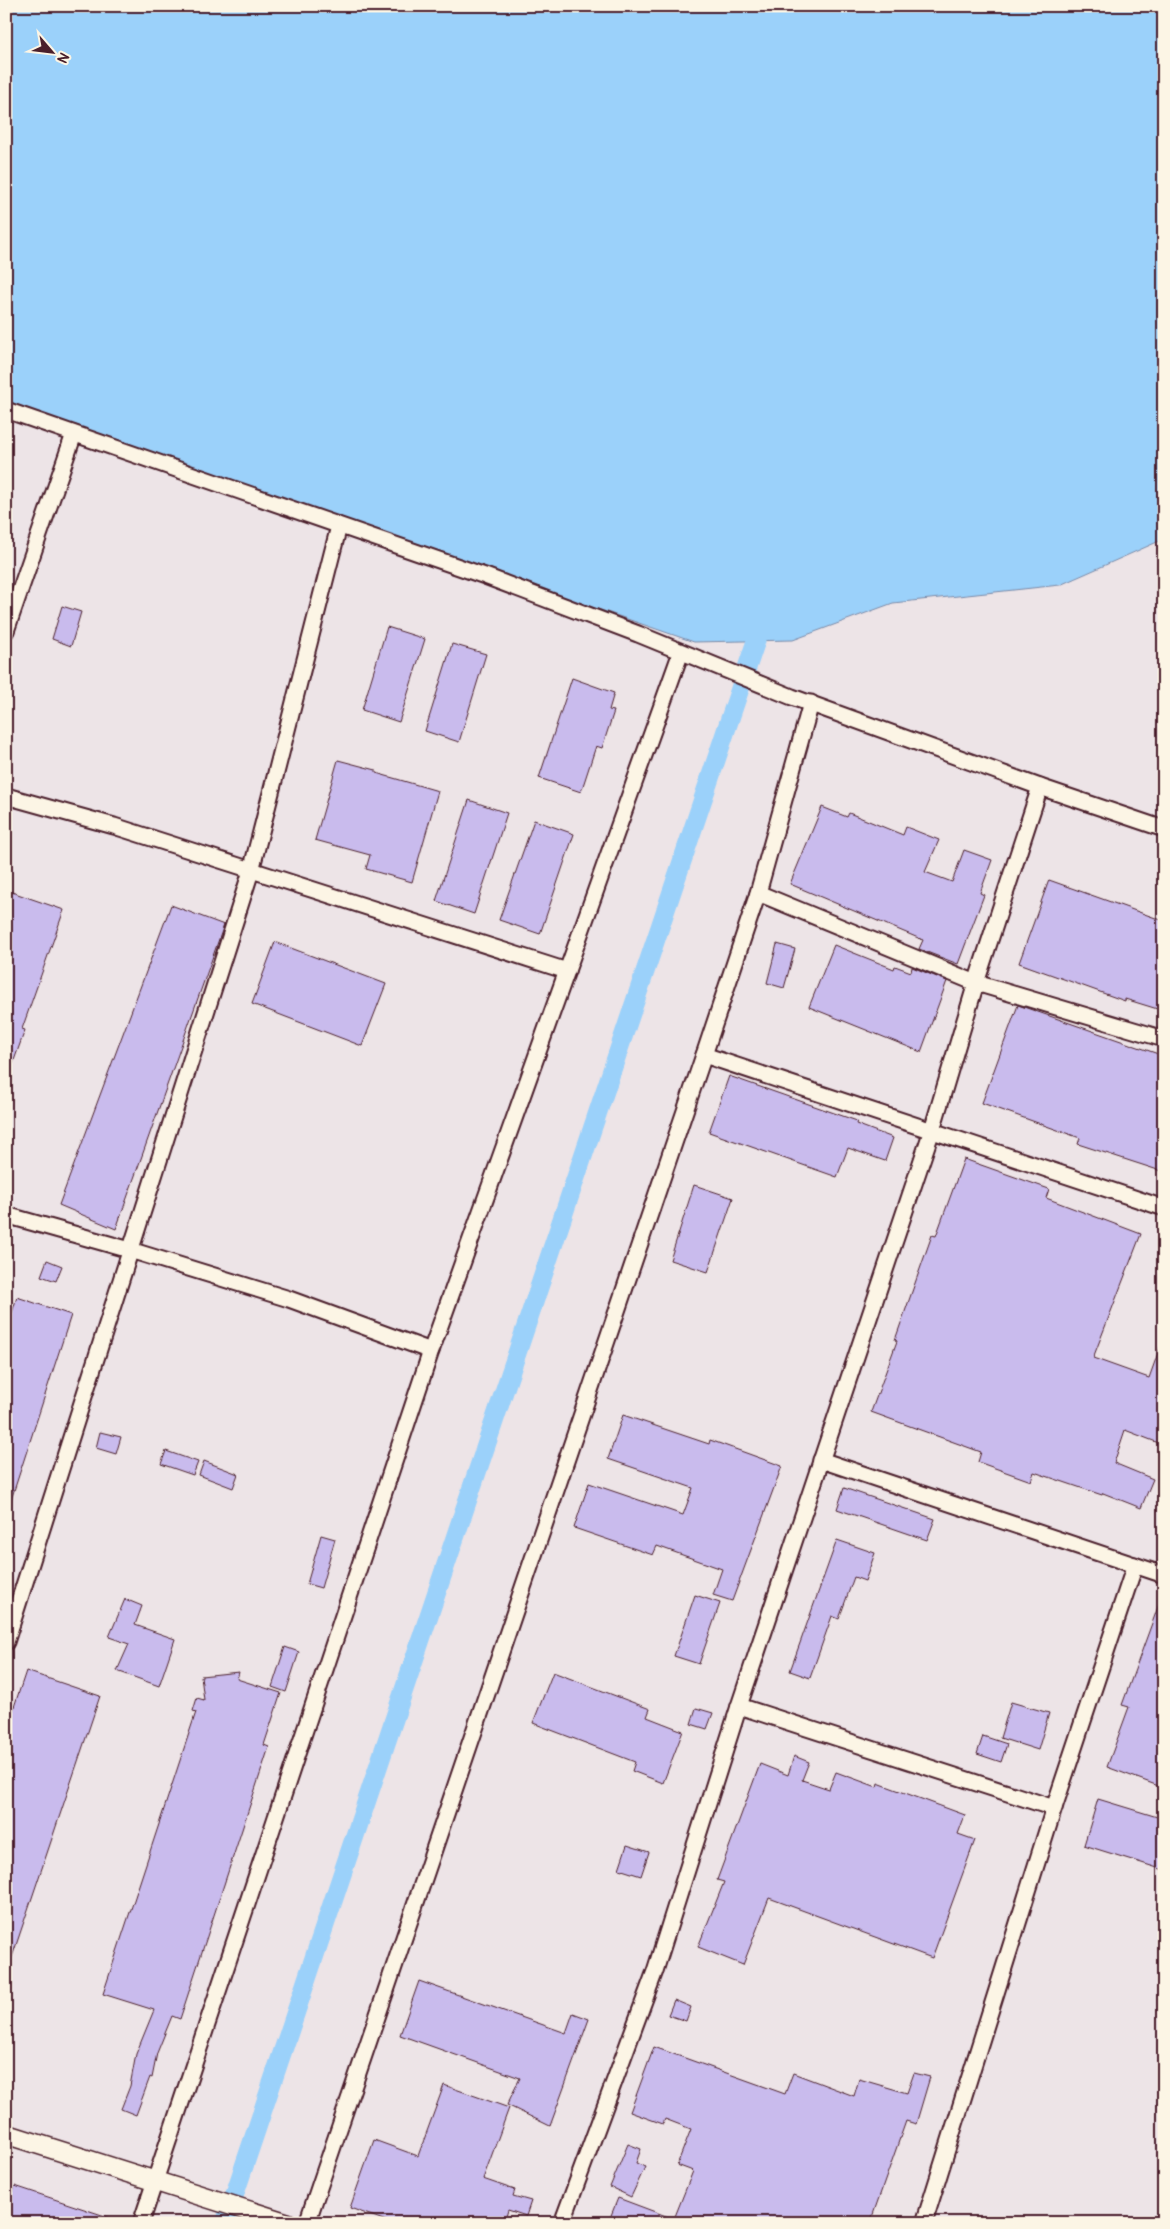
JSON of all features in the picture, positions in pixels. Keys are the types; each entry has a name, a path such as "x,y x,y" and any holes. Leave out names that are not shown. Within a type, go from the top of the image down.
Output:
{"street":[{"path":"6,410 485,576 811,703 1040,787 1164,829"},
{"path":"6,631 74,434"},
{"path":"6,1642 251,871 339,526"},
{"path":"142,2223 431,1351 681,652"},
{"path":"307,2223 758,893 811,703"},
{"path":"562,2223 655,1971 739,1706 932,1130 976,983 1040,787"},
{"path":"6,796 114,826 567,972"},
{"path":"758,893 976,983 1164,1038"},
{"path":"704,1055 1164,1208"},
{"path":"6,1216 130,1250 313,1307 431,1351"},
{"path":"821,1460 1164,1575"},
{"path":"924,2223 1054,1808 1135,1565"},
{"path":"739,1706 1054,1808"},
{"path":"6,2134 287,2223"}],"water":[{"path":"6,6 1164,6 1164,539 1060,585 893,603 793,640 694,642 6,405"}],"building":[{"path":"62,606 81,612 71,646 52,639"},
{"path":"387,627 425,639 399,722 362,710"},
{"path":"452,644 486,654 459,742 425,731"},
{"path":"572,678 614,693 609,710 614,711 602,748 596,746 581,792 539,778"},
{"path":"338,760 376,770 376,773 438,791 412,882 366,869 370,855 315,840"},
{"path":"469,800 507,813 474,914 436,901"},
{"path":"822,807 847,817 849,813 903,835 906,827 939,840 925,872 952,882 964,850 992,860 980,893 984,895 958,964 919,949 923,940 790,884"},
{"path":"534,820 574,834 540,934 499,920"},
{"path":"1049,880 1164,921 1164,1011 1125,999 1125,1001 1019,963"},
{"path":"6,890 64,910 22,1029 25,1030 8,1077 6,1077"},
{"path":"171,905 224,925 116,1229 59,1205"},
{"path":"275,942 386,984 362,1046 252,1004"},
{"path":"777,944 795,949 784,988 767,983"},
{"path":"834,945 894,969 895,966 911,972 912,967 947,981 921,1052 809,1007"},
{"path":"1018,1005 1164,1056 1164,1172 1078,1144 1080,1138 982,1103"},
{"path":"729,1076 857,1121 856,1124 893,1138 885,1161 848,1148 837,1177 709,1132"},
{"path":"964,1159 1049,1189 1046,1198 1141,1234 1093,1358 1149,1378 1162,1342 1164,1343 1164,1445 1125,1430 1114,1463 1153,1479 1141,1508 1103,1493 1102,1495 1034,1472 1031,1481 978,1462 981,1452 871,1412 932,1235 936,1236"},
{"path":"694,1185 733,1198 708,1272 670,1260"},
{"path":"47,1260 62,1266 56,1281 41,1276"},
{"path":"17,1297 71,1315 9,1506 6,1505 6,1331"},
{"path":"623,1415 709,1444 710,1440 782,1466 732,1601 713,1595 722,1569 657,1546 653,1555 574,1528 589,1483 683,1515 693,1488 608,1459"},
{"path":"100,1432 121,1437 116,1454 96,1448"},
{"path":"166,1451 198,1462 193,1475 161,1464"},
{"path":"204,1461 238,1474 233,1488 199,1475"},
{"path":"844,1488 935,1519 927,1540 837,1509"},
{"path":"321,1535 335,1539 321,1588 307,1584"},
{"path":"837,1540 875,1553 865,1581 854,1577 839,1619 832,1616 810,1678 790,1671"},
{"path":"695,1595 720,1603 699,1664 674,1656"},
{"path":"1162,1596 1164,1596 1164,1788 1107,1767 1129,1707 1122,1705"},
{"path":"125,1599 142,1606 135,1625 175,1639 159,1686 117,1671 129,1644 109,1637"},
{"path":"285,1647 299,1652 286,1692 272,1687"},
{"path":"26,1671 100,1696 9,1966 6,1966 6,1731"},
{"path":"239,1672 237,1679 281,1693 264,1745 269,1747 180,2019 172,2016 157,2053 152,2078 150,2077 136,2115 121,2109 130,2086 136,2054 154,2010 103,1994 196,1712 193,1711 197,1698 204,1700 201,1676"},
{"path":"553,1672 650,1709 647,1717 683,1731 663,1783 632,1771 635,1762 533,1723"},
{"path":"1011,1702 1049,1713 1038,1750 1000,1738"},
{"path":"696,1708 713,1713 707,1729 691,1724"},
{"path":"983,1736 1007,1744 1001,1762 977,1754"},
{"path":"794,1756 809,1762 802,1780 829,1789 836,1772 877,1787 878,1783 965,1815 958,1834 975,1840 932,1958 769,1898 743,1965 698,1947 724,1882 717,1880 760,1764 788,1775"},
{"path":"1098,1799 1164,1819 1164,1870 1084,1845"},
{"path":"627,1845 649,1852 641,1876 619,1869"},
{"path":"419,1981 566,2033 573,2013 589,2019 550,2126 507,2105 520,2078 400,2035"},
{"path":"674,2000 691,2007 686,2021 668,2015"},
{"path":"654,2047 785,2094 793,2073 854,2096 859,2079 907,2093 914,2073 930,2077 916,2124 906,2121 870,2223 608,2223 618,2198 674,2219 693,2171 677,2165 691,2129 665,2119 663,2124 630,2112"},
{"path":"444,2085 509,2108 483,2179 515,2190 513,2196 531,2201 526,2216 508,2210 504,2223 392,2223 350,2208 374,2140 418,2156"},
{"path":"628,2144 641,2149 636,2163 645,2167 631,2197 610,2187"},
{"path":"15,2186 117,2220 117,2223 6,2223 6,2211"}],"waterway":[{"path":"225,2223 756,641"}]}
